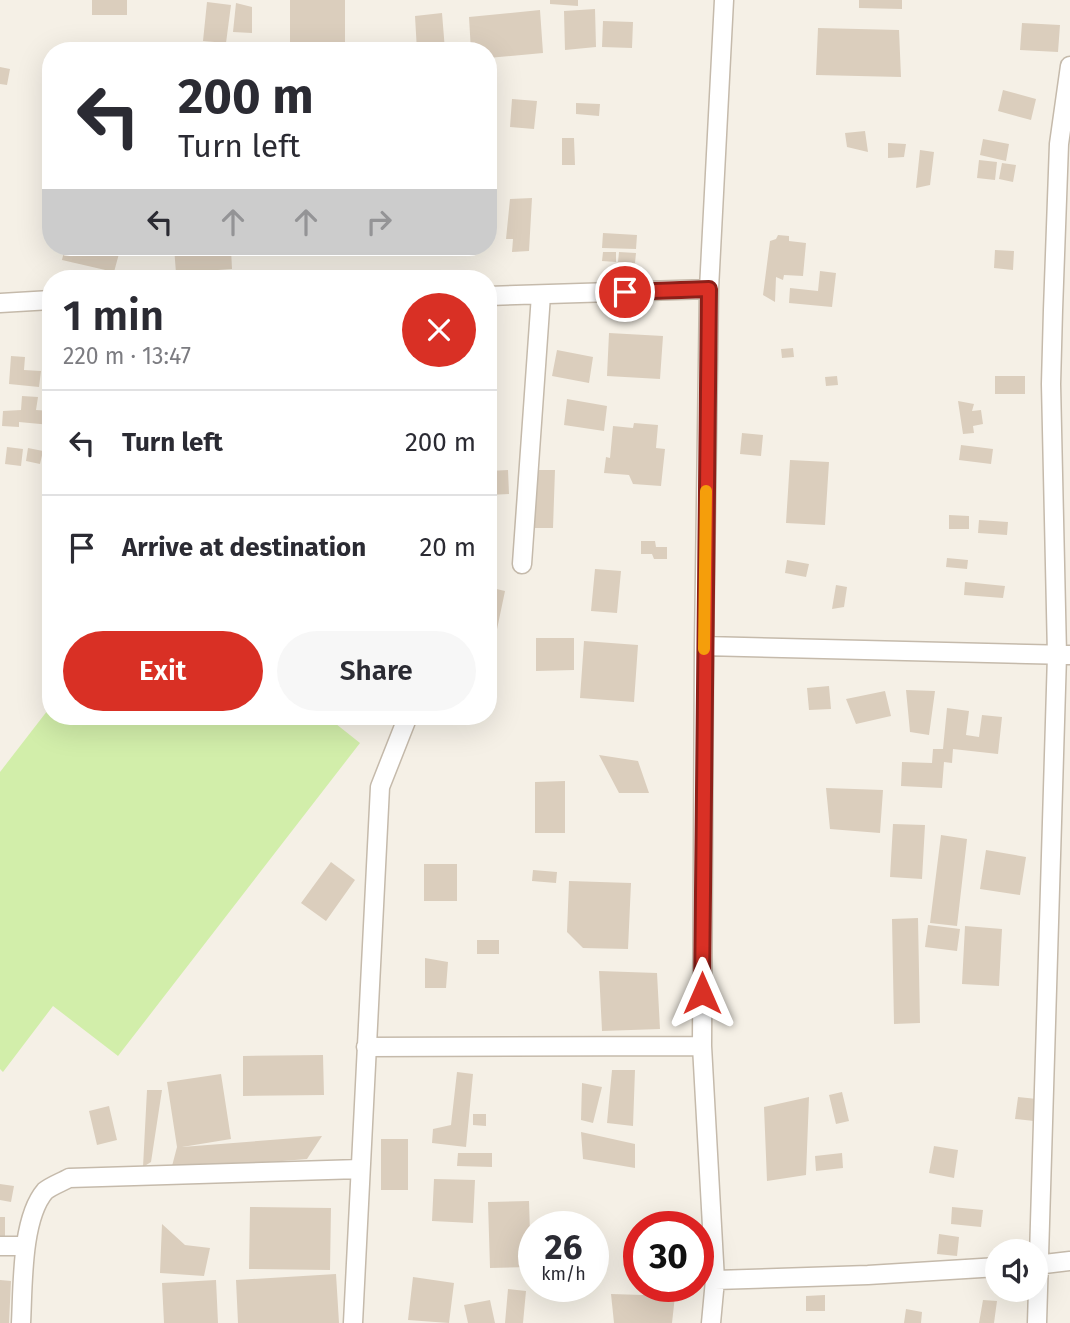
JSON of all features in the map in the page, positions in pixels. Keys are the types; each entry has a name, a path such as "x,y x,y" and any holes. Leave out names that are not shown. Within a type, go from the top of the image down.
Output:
{"street":[{"path":"711,1323 715,1280 702,1046 704,646 709,289 724,0"},
{"path":"1039,1239 1063,655 1051,384 1059,144 1070,66"},
{"path":"497,296 709,289"},
{"path":"522,564 541,295"},
{"path":"0,303 42,301"},
{"path":"704,646 1063,655"},
{"path":"353,1323 380,787 404,725"},
{"path":"366,1047 702,1046"},
{"path":"21,1323 25,1247 35,1210 46,1191 69,1178 360,1169"},
{"path":"0,1246 25,1247"},
{"path":"1048,1264 1070,1261"},
{"path":"715,1280 985,1268"},
{"path":"1037,1302 1037,1323"}],"green space":[{"path":"42,718 42,725 337,725 360,743 118,1056 53,1006 3,1072 0,1069 0,772"}],"building":[{"path":"92,0 127,0 127,15 92,15"},
{"path":"290,0 345,0 345,42 290,42"},
{"path":"550,0 578,0 578,6 550,4"},
{"path":"859,0 902,0 902,9 859,8"},
{"path":"207,2 231,5 226,42 203,41"},
{"path":"236,3 252,7 252,33 233,32"},
{"path":"595,9 596,47 565,50 564,11"},
{"path":"540,10 543,53 497,57 497,42 470,42 469,17"},
{"path":"442,13 444,42 416,42 415,16"},
{"path":"603,21 633,22 632,48 602,47"},
{"path":"1022,23 1060,25 1058,52 1020,50"},
{"path":"818,28 899,30 901,77 816,75"},
{"path":"0,67 10,69 7,85 0,84"},
{"path":"1003,90 1036,99 1031,120 998,111"},
{"path":"512,99 537,101 534,129 510,127"},
{"path":"576,103 600,104 599,116 576,114"},
{"path":"865,131 868,152 847,147 845,133"},
{"path":"562,138 574,138 575,165 562,165"},
{"path":"983,139 1009,144 1006,161 980,155"},
{"path":"888,143 906,144 904,157 888,158"},
{"path":"920,150 934,152 930,185 916,188"},
{"path":"979,160 997,162 995,180 977,178"},
{"path":"1002,163 1016,165 1013,182 999,179"},
{"path":"532,198 529,251 512,252 513,239 506,239 510,199"},
{"path":"603,233 637,235 636,249 602,248"},
{"path":"778,235 789,236 789,241 806,243 803,276 784,275 783,280 776,277 775,302 763,295 770,241"},
{"path":"995,250 1014,251 1013,270 994,268"},
{"path":"603,252 616,252 616,262 602,261"},
{"path":"619,252 636,253 635,263 618,262"},
{"path":"63,256 118,256 115,270 62,260"},
{"path":"175,256 231,256 232,269 176,270"},
{"path":"820,271 836,273 832,307 789,303 790,288 818,291"},
{"path":"609,333 663,336 660,379 607,376"},
{"path":"793,348 794,357 782,358 781,349"},
{"path":"557,350 593,357 589,383 552,376"},
{"path":"11,356 25,357 24,370 41,371 39,387 9,384"},
{"path":"837,376 838,385 826,386 825,377"},
{"path":"995,376 1025,376 1025,394 995,394"},
{"path":"22,396 38,397 36,410 42,410 42,424 19,422 19,427 2,426 3,411 21,410"},
{"path":"567,399 607,406 604,431 564,425"},
{"path":"958,401 974,404 972,411 981,410 983,424 973,426 974,433 963,434"},
{"path":"634,423 658,425 656,448 665,449 661,486 633,484 629,475 604,473 606,457 610,458 613,426 633,428"},
{"path":"742,433 763,435 761,456 740,454"},
{"path":"961,445 993,449 991,464 959,460"},
{"path":"7,447 23,449 21,466 5,464"},
{"path":"28,448 42,451 40,464 26,461"},
{"path":"790,460 829,462 825,525 786,523"},
{"path":"508,470 509,494 497,495 497,471"},
{"path":"533,470 555,470 553,528 529,528"},
{"path":"949,515 969,516 969,529 949,529"},
{"path":"979,520 1008,522 1007,535 978,533"},
{"path":"641,541 655,541 656,547 667,547 667,559 654,559 652,554 641,554"},
{"path":"947,558 968,560 967,569 946,567"},
{"path":"787,560 809,564 806,577 785,573"},
{"path":"595,569 621,571 617,613 591,611"},
{"path":"965,582 1005,586 1003,598 964,595"},
{"path":"836,585 847,587 844,607 832,609"},
{"path":"497,589 505,591 497,629"},
{"path":"536,638 574,638 574,670 536,671"},
{"path":"584,641 638,645 634,702 580,698"},
{"path":"829,686 831,709 809,710 807,688"},
{"path":"906,690 935,691 929,735 910,732"},
{"path":"885,691 891,716 856,724 846,699"},
{"path":"947,708 969,711 966,735 979,737 982,715 1002,717 998,754 953,749 952,763 944,762 942,788 901,786 902,762 932,763 933,749 943,749"},
{"path":"599,755 638,761 649,793 619,793"},
{"path":"565,781 565,833 535,833 535,782"},
{"path":"826,788 883,790 880,833 830,829"},
{"path":"893,824 925,825 922,879 890,877"},
{"path":"941,835 967,839 957,926 930,923"},
{"path":"986,850 1026,857 1020,895 980,889"},
{"path":"331,862 355,880 326,921 301,903"},
{"path":"424,864 457,864 457,901 424,901"},
{"path":"533,870 557,872 556,883 532,881"},
{"path":"569,881 631,883 628,949 583,948 567,932"},
{"path":"918,918 920,1023 894,1024 892,919"},
{"path":"928,925 960,929 957,951 925,947"},
{"path":"965,926 1002,929 999,986 962,984"},
{"path":"477,940 499,940 499,954 477,954"},
{"path":"425,958 448,962 446,988 425,988"},
{"path":"599,971 657,973 660,1029 602,1031"},
{"path":"323,1055 324,1095 243,1096 243,1056"},
{"path":"612,1070 635,1070 633,1126 607,1123"},
{"path":"457,1072 473,1074 466,1147 432,1143 433,1129 451,1125"},
{"path":"221,1074 231,1139 182,1147 322,1136 307,1159 171,1170 177,1147 167,1082"},
{"path":"582,1083 602,1087 593,1123 581,1120"},
{"path":"147,1090 162,1090 151,1162 143,1167"},
{"path":"842,1092 849,1121 836,1124 829,1095"},
{"path":"809,1097 806,1175 767,1181 764,1107"},
{"path":"1018,1097 1037,1099 1034,1121 1015,1119"},
{"path":"109,1106 117,1140 97,1145 89,1111"},
{"path":"473,1114 486,1114 486,1126 473,1125"},
{"path":"581,1132 635,1144 635,1168 583,1159"},
{"path":"381,1139 408,1139 408,1190 381,1190"},
{"path":"934,1146 958,1150 954,1178 929,1173"},
{"path":"458,1153 492,1153 492,1167 457,1166"},
{"path":"842,1153 843,1168 816,1171 815,1156"},
{"path":"434,1179 475,1180 473,1223 432,1221"},
{"path":"0,1184 14,1186 11,1202 0,1200"},
{"path":"529,1201 529,1211 518,1211 518,1267 490,1268 488,1202"},
{"path":"250,1207 331,1208 330,1270 249,1269"},
{"path":"952,1207 983,1210 981,1227 951,1224"},
{"path":"0,1217 5,1217 5,1239 0,1239"},
{"path":"162,1224 185,1245 210,1248 204,1276 160,1273"},
{"path":"939,1234 959,1237 957,1256 937,1254"},
{"path":"336,1274 339,1323 238,1323 236,1280"},
{"path":"413,1277 454,1283 449,1323 408,1320"},
{"path":"0,1280 11,1281 9,1323 0,1323"},
{"path":"216,1280 218,1323 164,1323 162,1283"},
{"path":"508,1289 518,1290 518,1302 525,1302 523,1323 505,1323"},
{"path":"611,1294 623,1294 623,1302 674,1302 672,1323 614,1323"},
{"path":"825,1295 825,1311 806,1311 806,1296"},
{"path":"490,1300 495,1323 468,1323 464,1305"},
{"path":"983,1300 997,1302 994,1323 979,1323"},
{"path":"906,1309 922,1312 921,1323 904,1323"}],"slow traffic":[{"path":"704,649 706,491"}],"route":[{"path":"625,292 709,289 702,993"}]}
